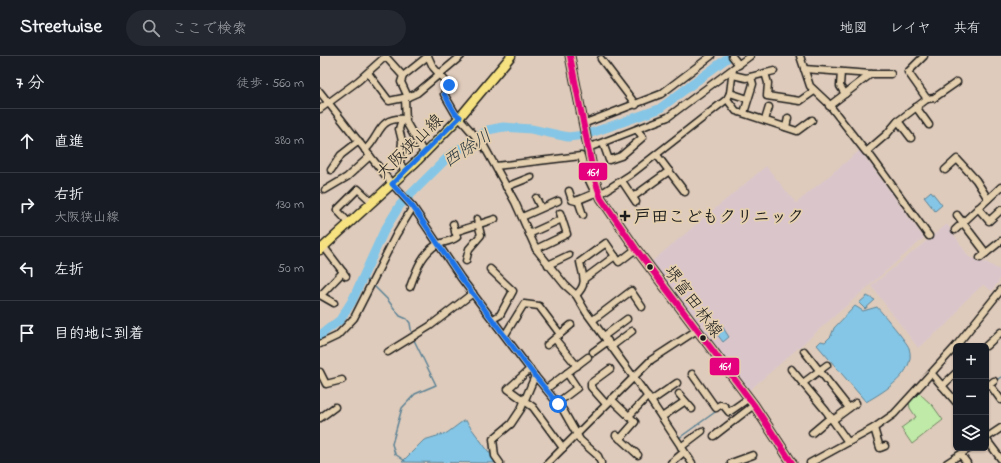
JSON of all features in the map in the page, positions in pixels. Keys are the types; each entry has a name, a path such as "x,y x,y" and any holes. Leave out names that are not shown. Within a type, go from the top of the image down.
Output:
{"main road":[{"name":"大阪狭山線","path":"322,249 405,172 460,117 511,56"},
{"name":"堺富田林線","path":"570,56 597,193 636,249 749,398 792,463"}],"street":[{"path":"320,110 386,56 403,76"},
{"path":"405,172 400,163 402,141 398,129 404,119 406,98 401,82 403,76 428,56 439,74 449,85 444,94 455,113 483,144 496,166 522,217 536,249 548,265 576,295 592,320 650,399 682,450 692,463"},
{"path":"368,72 389,102 406,98 426,87 461,56"},
{"path":"584,125 661,94 711,56"},
{"path":"732,56 736,68 746,78 774,71"},
{"path":"588,147 638,130 668,117 736,68 750,56"},
{"path":"800,56 806,79 814,91 830,106 866,152 867,151 929,236"},
{"path":"924,56 908,72 927,99"},
{"path":"601,59 636,104"},
{"path":"569,191 572,200 578,200 606,191 622,181 728,96 736,68"},
{"path":"804,69 892,74"},
{"path":"841,72 840,86 845,94"},
{"path":"765,73 768,83 767,96 800,101 814,91"},
{"path":"830,106 871,74"},
{"path":"744,113 753,84 751,77"},
{"path":"867,151 887,134 898,121 927,99 934,98 956,82"},
{"path":"320,92 392,184 412,206 473,293 530,370 557,403 580,440 598,456 601,463"},
{"path":"728,96 748,99"},
{"path":"728,96 736,111 797,131 812,120"},
{"path":"765,120 769,107"},
{"path":"916,108 929,125"},
{"path":"786,127 788,118"},
{"path":"365,150 372,144 382,127 391,120 404,119"},
{"path":"404,119 424,153"},
{"path":"898,121 911,138"},
{"path":"602,143 609,160 621,156 643,137 638,130"},
{"path":"331,170 341,155 359,141"},
{"path":"656,155 685,192"},
{"path":"325,190 347,177 370,156"},
{"path":"496,166 581,156 585,172 597,193"},
{"path":"945,170 957,158 976,180 988,199"},
{"path":"622,181 635,199 669,171"},
{"path":"506,187 531,177"},
{"path":"955,230 1001,187"},
{"path":"349,223 336,210 358,189 372,202"},
{"path":"536,198 541,208"},
{"path":"578,200 583,215"},
{"path":"522,217 558,201"},
{"path":"320,344 337,336 354,318 412,206"},
{"path":"978,208 989,221 1001,210"},
{"path":"957,215 986,253"},
{"path":"529,234 561,216 568,234 536,249"},
{"path":"455,232 478,222 495,219"},
{"path":"466,261 469,248 481,235 478,222"},
{"path":"410,287 422,258 438,245 452,241 457,237 453,224"},
{"path":"980,258 1001,241"},
{"path":"576,295 583,289 584,279 580,262 606,243 619,262 636,249"},
{"path":"322,249 344,274 321,295 334,303"},
{"path":"548,265 569,255"},
{"path":"584,279 616,256"},
{"path":"490,269 513,291 500,315 493,319"},
{"path":"958,343 1001,290"},
{"path":"592,320 631,291 642,308"},
{"path":"388,352 430,326 473,293"},
{"path":"997,295 1001,302"},
{"path":"505,335 524,304 538,306 577,366"},
{"path":"546,389 608,341 627,319"},
{"path":"547,345 571,325"},
{"path":"548,463 651,360 697,330"},
{"path":"608,341 632,331"},
{"path":"989,343 1001,332"},
{"path":"810,463 874,428 894,414 953,350"},
{"path":"804,351 849,408"},
{"path":"803,383 827,365"},
{"path":"610,369 591,383 591,387 636,422 618,437 638,455"},
{"path":"791,369 832,418 848,442"},
{"path":"530,370 508,389 533,407 563,448"},
{"path":"320,372 326,384 342,380"},
{"path":"557,403 577,388 566,373"},
{"path":"692,374 716,408 720,405 724,406 729,412 749,398"},
{"path":"932,374 953,399"},
{"path":"500,463 495,456 493,439 511,424 521,409 535,376"},
{"path":"942,386 953,376"},
{"path":"989,385 994,381"},
{"path":"629,416 650,399 677,383"},
{"path":"993,389 1001,400"},
{"path":"679,394 684,402 692,408"},
{"path":"662,417 684,402"},
{"path":"812,433 856,403"},
{"path":"714,436 754,405"},
{"path":"320,418 335,407"},
{"path":"874,428 880,448 884,446"},
{"path":"989,436 1001,428"},
{"path":"670,463 702,431"},
{"path":"989,442 1001,459"},
{"path":"947,463 959,454 966,451"},
{"path":"962,454 967,463"},
{"path":"731,463 750,461 754,455"}],"shaded area":[{"path":"860,150 924,238 750,390 651,262 766,166 796,203"},
{"path":"947,224 969,257 988,263 1001,271 1001,278 992,291 983,285 962,304 952,320 918,348 871,286"}],"green space":[{"path":"919,393 933,406 943,420 912,444 901,428 916,417 910,408 909,402"}],"water":[{"path":"931,191 942,205 935,211 924,197"},
{"path":"867,296 875,300 865,309 859,303"},
{"path":"855,306 863,311 877,307 909,348 910,357 908,366 897,381 866,402 817,345 821,341 825,342 831,336 834,328"},
{"path":"720,323 729,337 723,342 713,329"},
{"path":"463,421 466,421 497,463 402,462 424,440 447,433"}],"waterway":[{"name":"西除川","path":"320,335 340,320 352,301 384,231 400,205 449,156 488,130 503,127 531,129 568,137 585,135 617,124 659,109 730,56"},
{"path":"364,277 370,283"},
{"path":"373,285 387,299 400,316 407,319 410,323 412,335"},
{"path":"405,461 395,454 392,444 402,408 415,394 436,385 413,338"},
{"path":"995,381 1001,377"},
{"path":"679,438 718,410"}],"transit line":[{"name":"161","path":"570,56 594,177 601,198 636,249 754,405 792,463"}],"place":[{"name":"戸田こどもクリニック","path":"625,216"}],"route":[{"path":"449,85 444,94 455,113 460,117 392,184 413,207 461,278 558,404"}]}
